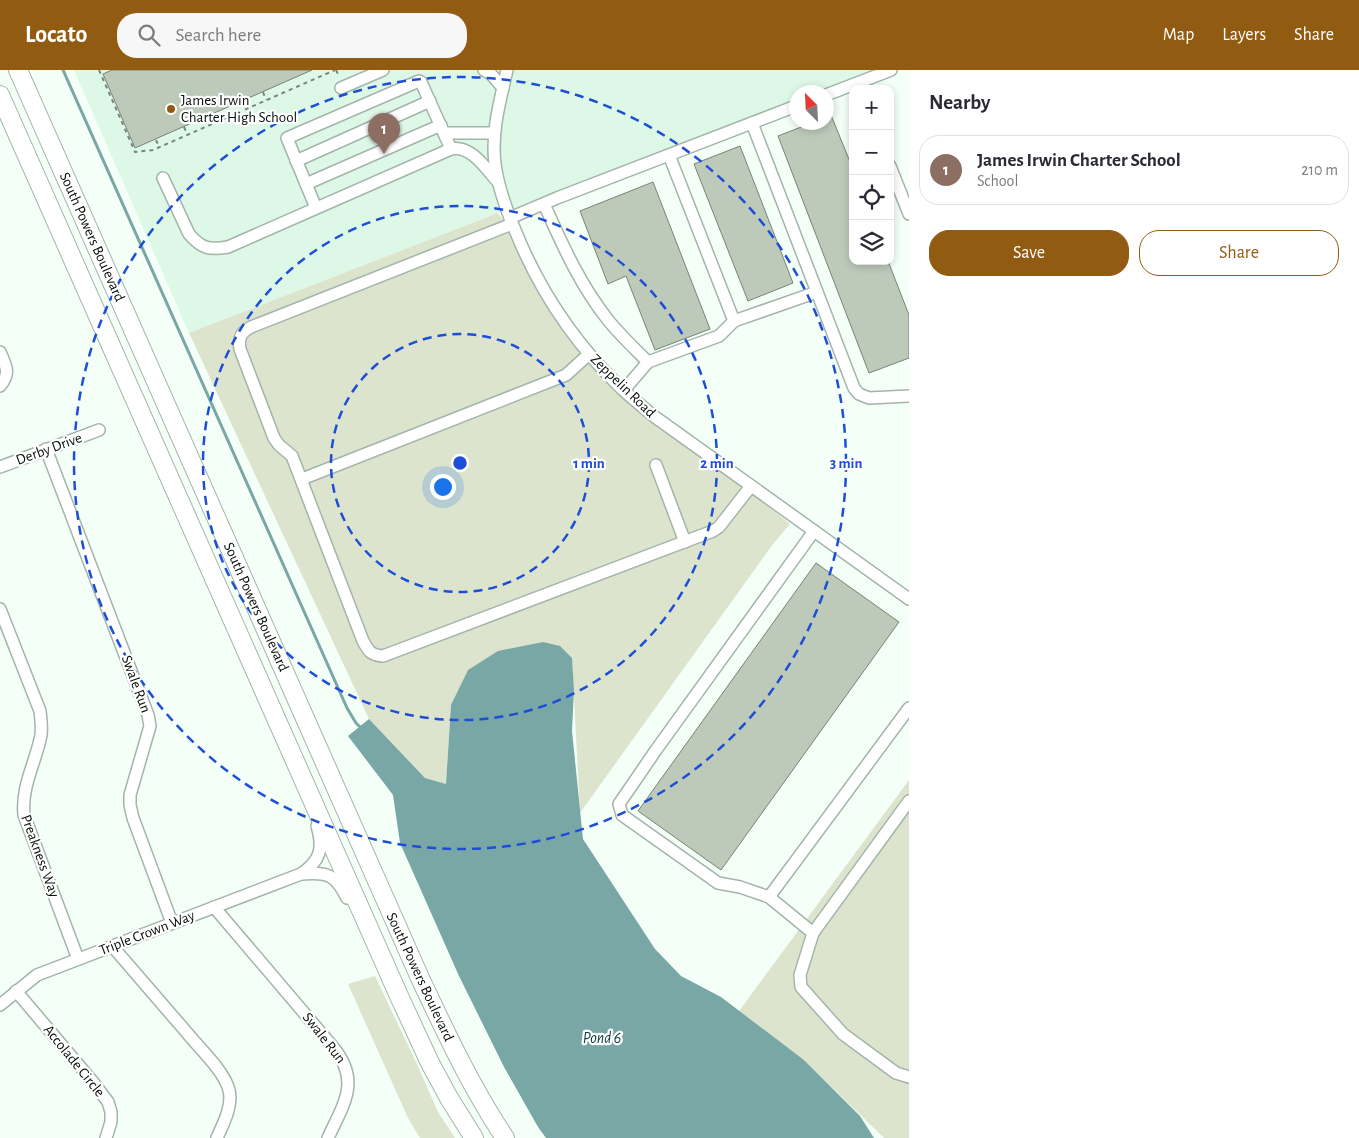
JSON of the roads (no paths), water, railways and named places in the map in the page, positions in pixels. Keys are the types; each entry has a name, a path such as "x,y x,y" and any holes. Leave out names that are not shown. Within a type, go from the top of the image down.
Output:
{"highway":[{"name":"South Powers Boulevard","path":"20,70 42,124 420,978 456,1054 504,1138"},
{"name":"South Powers Boulevard","path":"0,95 392,982 430,1063 474,1138"}],"street":[{"path":"341,88 383,70"},
{"path":"484,70 491,74 503,88"},
{"name":"Zeppelin Road","path":"507,70 494,133 495,164 499,183 511,222 532,270 564,322 589,354 624,390 655,417 909,599"},
{"path":"861,85 891,70"},
{"path":"316,208 287,138 419,81 451,149"},
{"path":"834,93 849,89"},
{"path":"296,161 430,101"},
{"path":"751,486 719,527 713,531 384,656 374,655 363,641 292,456 278,445 274,438 240,349 239,341 241,334 251,327 511,222 544,204 789,109"},
{"path":"752,123 854,388 859,394 868,398 909,396"},
{"path":"306,184 443,129 494,133"},
{"path":"163,178 189,234 204,247 214,249 228,247 451,149 465,150 473,155 499,183"},
{"path":"669,155 734,321"},
{"path":"894,175 909,214"},
{"path":"544,204 564,249 586,289 607,320 648,362"},
{"path":"624,390 648,362 719,336 734,321 817,292"},
{"path":"0,352 7,374 0,386"},
{"path":"302,480 566,375 589,354"},
{"name":"Derby Drive","path":"0,467 99,430"},
{"name":"Swale Run","path":"46,450 148,715 150,726 133,783 130,805 133,818 172,923"},
{"path":"656,465 685,542"},
{"path":"813,933 769,897 740,887 718,883 622,815 619,804 814,531"},
{"name":"Preakness Way","path":"0,609 40,711 42,723 41,735 24,794 24,815 78,959"},
{"path":"769,897 909,708"},
{"name":"Triple Crown Way","path":"0,1005 37,975 301,874 311,867 318,858 320,837 287,742"},
{"path":"909,801 813,933 800,975 801,987 843,1034 896,1073 909,1077"},
{"name":"Triple Crown Way","path":"301,874 325,874 340,884 392,982"},
{"name":"Swale Run","path":"214,907 334,1047 346,1066 348,1090 328,1138"},
{"path":"113,947 226,1081 230,1092 230,1102 228,1114 217,1138"},
{"name":"Accolade Circle","path":"16,991 108,1102 111,1122 106,1138"}],"water":[{"name":"Pond 6","path":"543,642 560,646 572,658 574,690 572,731 583,839 655,949 681,976 721,997 804,1060 860,1116 874,1138 546,1138 538,1127 504,1067 459,976 400,843 393,795 348,736 369,719 425,778 446,784 451,705 468,670 498,651"}],"waterway":[{"path":"63,70 347,708 362,729"}],"place":[{"name":"James Irwin Charter High School","path":"171,109"},
{"name":"James Irwin Charter School","path":"384,154"}]}
